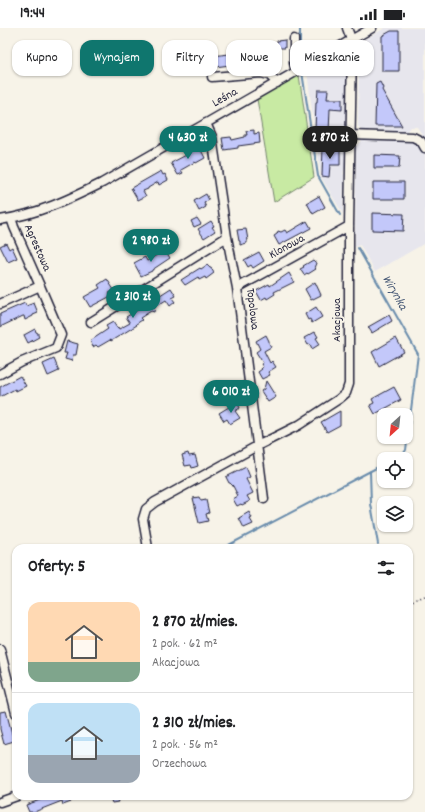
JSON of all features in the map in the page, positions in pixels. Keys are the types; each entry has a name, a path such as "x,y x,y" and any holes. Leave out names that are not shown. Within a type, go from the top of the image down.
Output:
{"street":[{"name":"Akacjowa","path":"347,28 350,40"},
{"name":"Leśna","path":"352,40 372,28"},
{"path":"212,77 261,73 269,75 277,83"},
{"name":"Leśna","path":"0,220 40,211 70,199 102,183 290,75"},
{"name":"Akacjowa","path":"147,544 143,519 146,509 155,502 257,446 299,425 346,393 349,384 349,226 351,76"},
{"name":"Topolowa","path":"206,124 209,127 212,137 227,237 238,288 264,499"},
{"path":"350,135 413,137 421,141 425,148"},
{"name":"Agrestowa","path":"0,374 22,362 56,348 61,335 11,218"},
{"name":"Klonowa","path":"238,288 349,226"},
{"path":"91,322 227,237"},
{"name":"Agrestowa","path":"0,304 40,286"},
{"path":"0,649 2,664 12,699"},
{"path":"0,802 12,798"}],"path":[{"path":"413,600 425,596"}],"shaded area":[{"path":"385,28 425,28 425,139 417,127 410,127 407,131 361,130 358,126 359,76 374,76 374,40 364,40"},
{"path":"308,76 347,76 345,166 343,174 343,214 321,177"},
{"path":"362,141 413,142 425,153 425,243 375,272 360,245 355,247 356,146"}],"green space":[{"path":"299,76 314,177 274,202 257,99"}],"building":[{"path":"391,31 399,31 399,71 382,71 382,36"},
{"path":"282,40 285,40 285,48 282,48"},
{"path":"226,54 226,66 218,67 218,55"},
{"path":"380,82 383,88 382,90 402,126 375,126 376,84"},
{"path":"318,90 328,90 327,99 342,99 342,110 330,109 329,132 315,131"},
{"path":"254,130 254,134 259,133 260,143 238,146 238,148 224,150 222,138 231,137 232,140 245,137 245,135 247,135 246,131"},
{"path":"199,146 205,158 181,170 183,173 178,175 171,163 190,153 189,151"},
{"path":"323,148 340,149 340,165 330,165 329,177 322,176"},
{"path":"374,155 400,156 399,168 374,168"},
{"path":"161,171 163,175 165,174 168,180 159,185 158,182 143,191 146,196 138,200 131,188"},
{"path":"373,182 404,182 404,199 373,199"},
{"path":"206,194 209,200 204,203 206,207 199,211 194,201"},
{"path":"319,196 325,207 313,214 307,203"},
{"path":"372,213 404,214 403,231 372,230"},
{"path":"197,218 201,224 194,227 191,221"},
{"path":"211,221 214,226 212,227 215,231 204,238 198,229"},
{"path":"307,221 311,228 279,245 274,236 278,231 281,232 285,230 287,233"},
{"path":"246,229 248,240 247,243 240,245 237,230"},
{"path":"6,243 9,249 12,247 17,258 8,262 0,246"},
{"path":"165,250 170,258 152,271 141,276 134,263 145,257 147,261"},
{"path":"259,252 264,261 253,268 251,265 248,267 244,260"},
{"path":"313,260 317,263 316,269 304,275 300,269"},
{"path":"207,265 214,273 206,279 205,277 199,280 198,277 185,285 181,280 200,268 201,269"},
{"path":"289,273 294,282 274,292 275,294 267,299 266,297 261,300 256,291 269,284 270,286"},
{"path":"107,279 114,290 109,293 111,296 90,307 84,297 100,288 98,285"},
{"path":"315,282 321,295 311,300 305,289"},
{"path":"171,288 176,296 172,298 175,302 170,306 166,300 155,307 154,312 151,311 140,318 142,320 136,324 137,325 111,341 110,340 98,347 96,345 93,347 90,341 108,329 106,326 113,322 119,329 130,323 126,317 144,306 142,304 150,299 151,301"},
{"path":"25,303 26,306 34,303 38,313 25,320 23,316 0,327 0,314"},
{"path":"316,307 322,317 312,323 310,319 308,320 305,314"},
{"path":"389,315 392,321 372,333 368,327"},
{"path":"35,329 39,337 28,343 24,335"},
{"path":"315,332 318,337 316,338 320,344 312,349 310,344 308,345 304,338"},
{"path":"266,335 271,347 264,351 270,363 272,361 276,367 268,372 270,375 262,379 258,372 262,369 261,368 263,367 261,364 263,363 256,352 260,349 256,341"},
{"path":"396,338 404,352 379,366 372,352"},
{"path":"67,341 78,344 76,355 73,355 72,361 65,359 67,353 64,353"},
{"path":"54,359 59,371 48,376 43,364"},
{"path":"20,376 26,386 16,391 15,389 0,397 0,387"},
{"path":"266,381 276,397 268,402 261,391 264,389"},
{"path":"394,387 401,400 386,408 377,408 377,413 375,414 370,405 374,403 372,399"},
{"path":"237,402 240,408 235,411 240,418 230,424 227,419 224,421 219,413"},
{"path":"340,411 340,425 327,432 321,422"},
{"path":"188,453 189,456 195,455 198,466 192,468 191,465 185,466 182,455"},
{"path":"246,467 250,477 246,479 253,493 247,496 250,501 237,506 233,499 238,496 226,477"},
{"path":"199,497 201,501 206,500 209,513 206,514 208,521 199,523 193,498"},
{"path":"249,512 252,518 250,519 253,524 244,528 239,518"},
{"path":"6,711 12,734 12,742 4,744 0,729 0,712"},
{"path":"40,800 70,800 71,802 63,805 62,801 34,812 29,812 26,805"},
{"path":"111,800 117,800 118,802 112,803"}],"waterway":[{"name":"Wirynka","path":"300,28 300,40"},
{"name":"Wirynka","path":"303,76 318,176 340,215"},
{"name":"Wirynka","path":"358,248 418,354 406,450 404,452"},
{"name":"Wirynka","path":"231,544 377,468"},
{"path":"370,471 371,504 378,544"}]}
